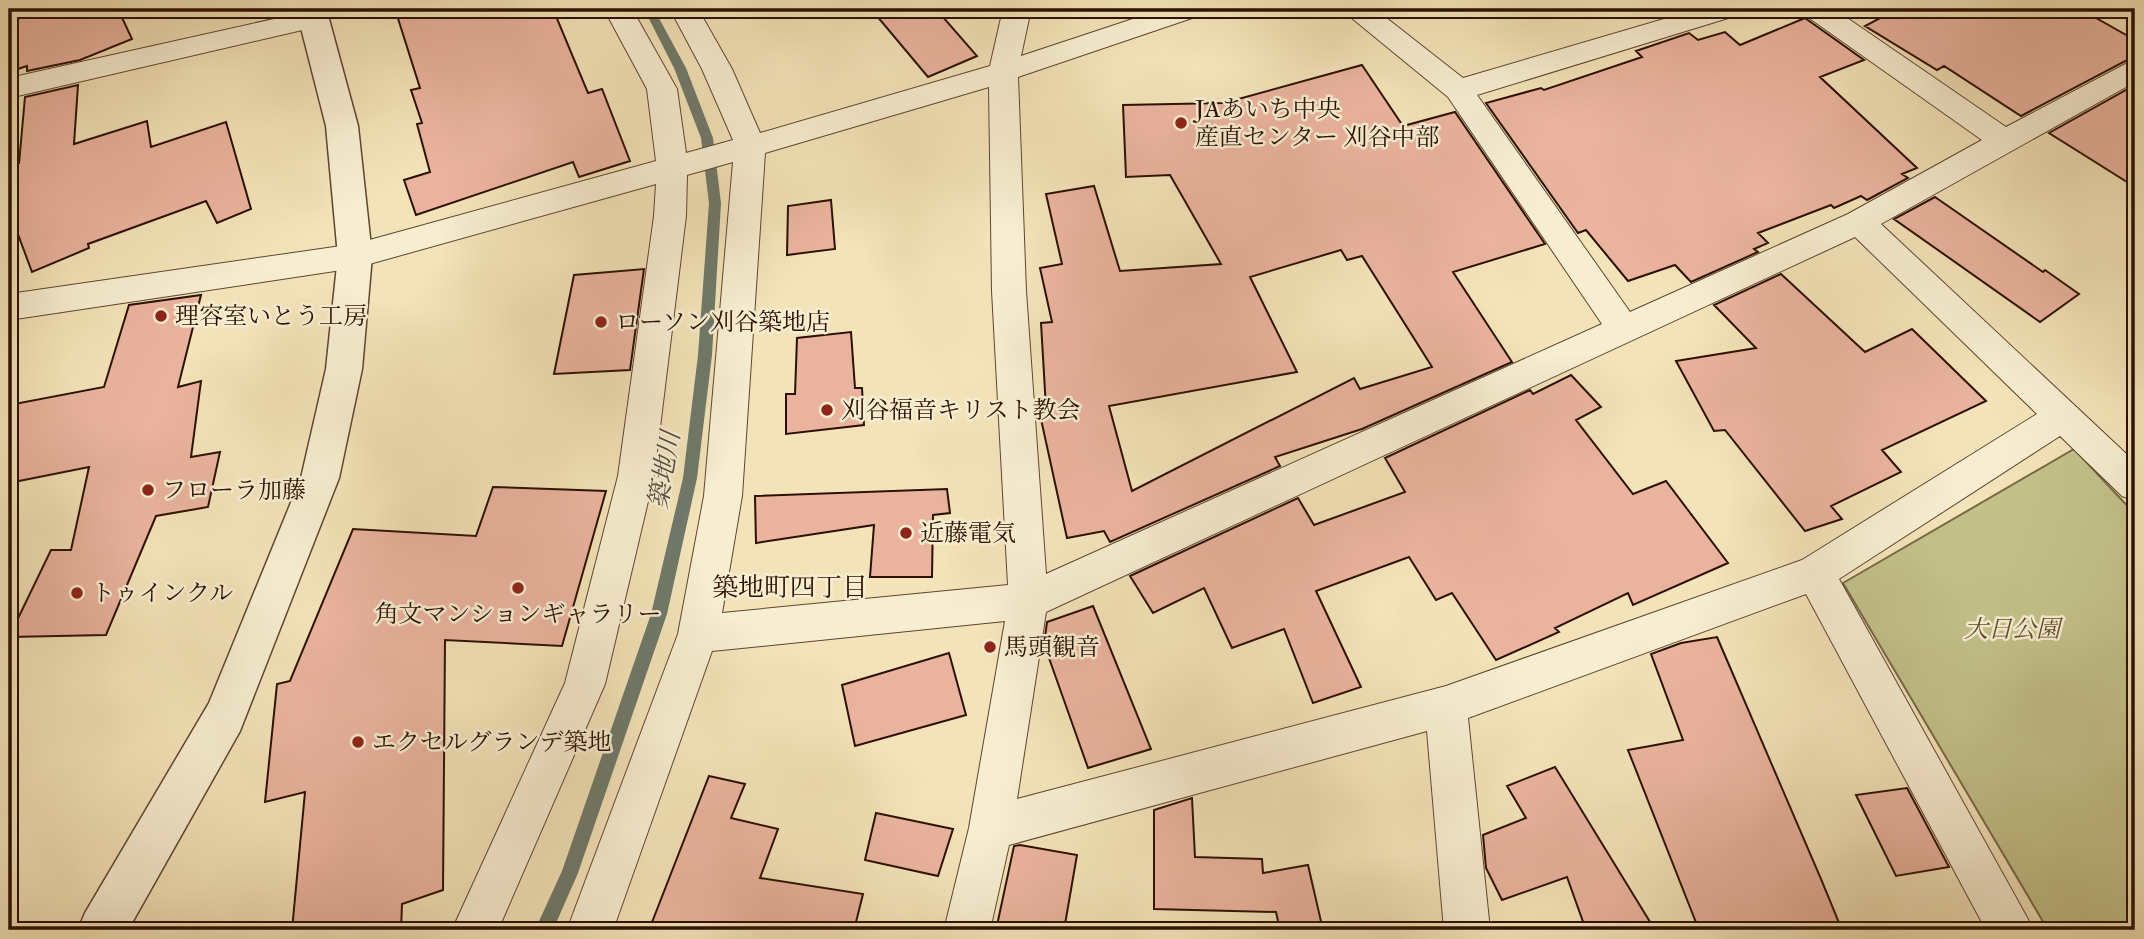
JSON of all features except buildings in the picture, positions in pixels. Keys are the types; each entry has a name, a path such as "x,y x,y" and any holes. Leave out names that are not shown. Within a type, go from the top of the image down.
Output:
{"street":[{"path":"475,930 585,684 636,477 678,164 662,89 618,9"},
{"path":"590,930 698,634 723,496 742,146 717,69 684,9"},
{"path":"967,930 990,828 1028,601 1009,291 1003,72 1017,9"},
{"path":"9,307 355,256 1003,72 1191,9"},
{"path":"1358,9 1458,90 1624,330"},
{"path":"1458,90 1728,9"},
{"path":"1815,9 2003,140"},
{"path":"9,88 311,14 342,126 355,256 344,369 320,478 225,716 102,930"},
{"path":"698,634 1028,601 1859,222 2135,69"},
{"path":"1859,222 2135,485"},
{"path":"990,828 1446,706 1815,573 2064,415"},
{"path":"1815,573 2011,930"},
{"path":"1446,706 1467,930"}],"green space":[{"name":"大日公園","path":"2074,449 2135,514 2135,930 2048,930 1843,583"}],"waterway":[{"name":"築地川","path":"544,930 570,873 659,614 690,478 705,355 715,203 707,138 680,68 649,9"}],"place":[{"name":"JAあいち中央 産直センター 刈谷中部","path":"1181,123"},
{"name":"理容室いとう工房","path":"161,316"},
{"name":"ローソン刈谷築地店","path":"601,322"},
{"name":"刈谷福音キリスト教会","path":"827,410"},
{"name":"フローラ加藤","path":"148,490"},
{"name":"近藤電気","path":"906,533"},
{"name":"角文マンションギャラリー","path":"518,588"},
{"name":"トゥインクル","path":"77,593"},
{"name":"馬頭観音","path":"990,647"},
{"name":"エクセルグランデ築地","path":"358,742"}],"district":[{"name":"築地町四丁目","path":"790,587"}]}
